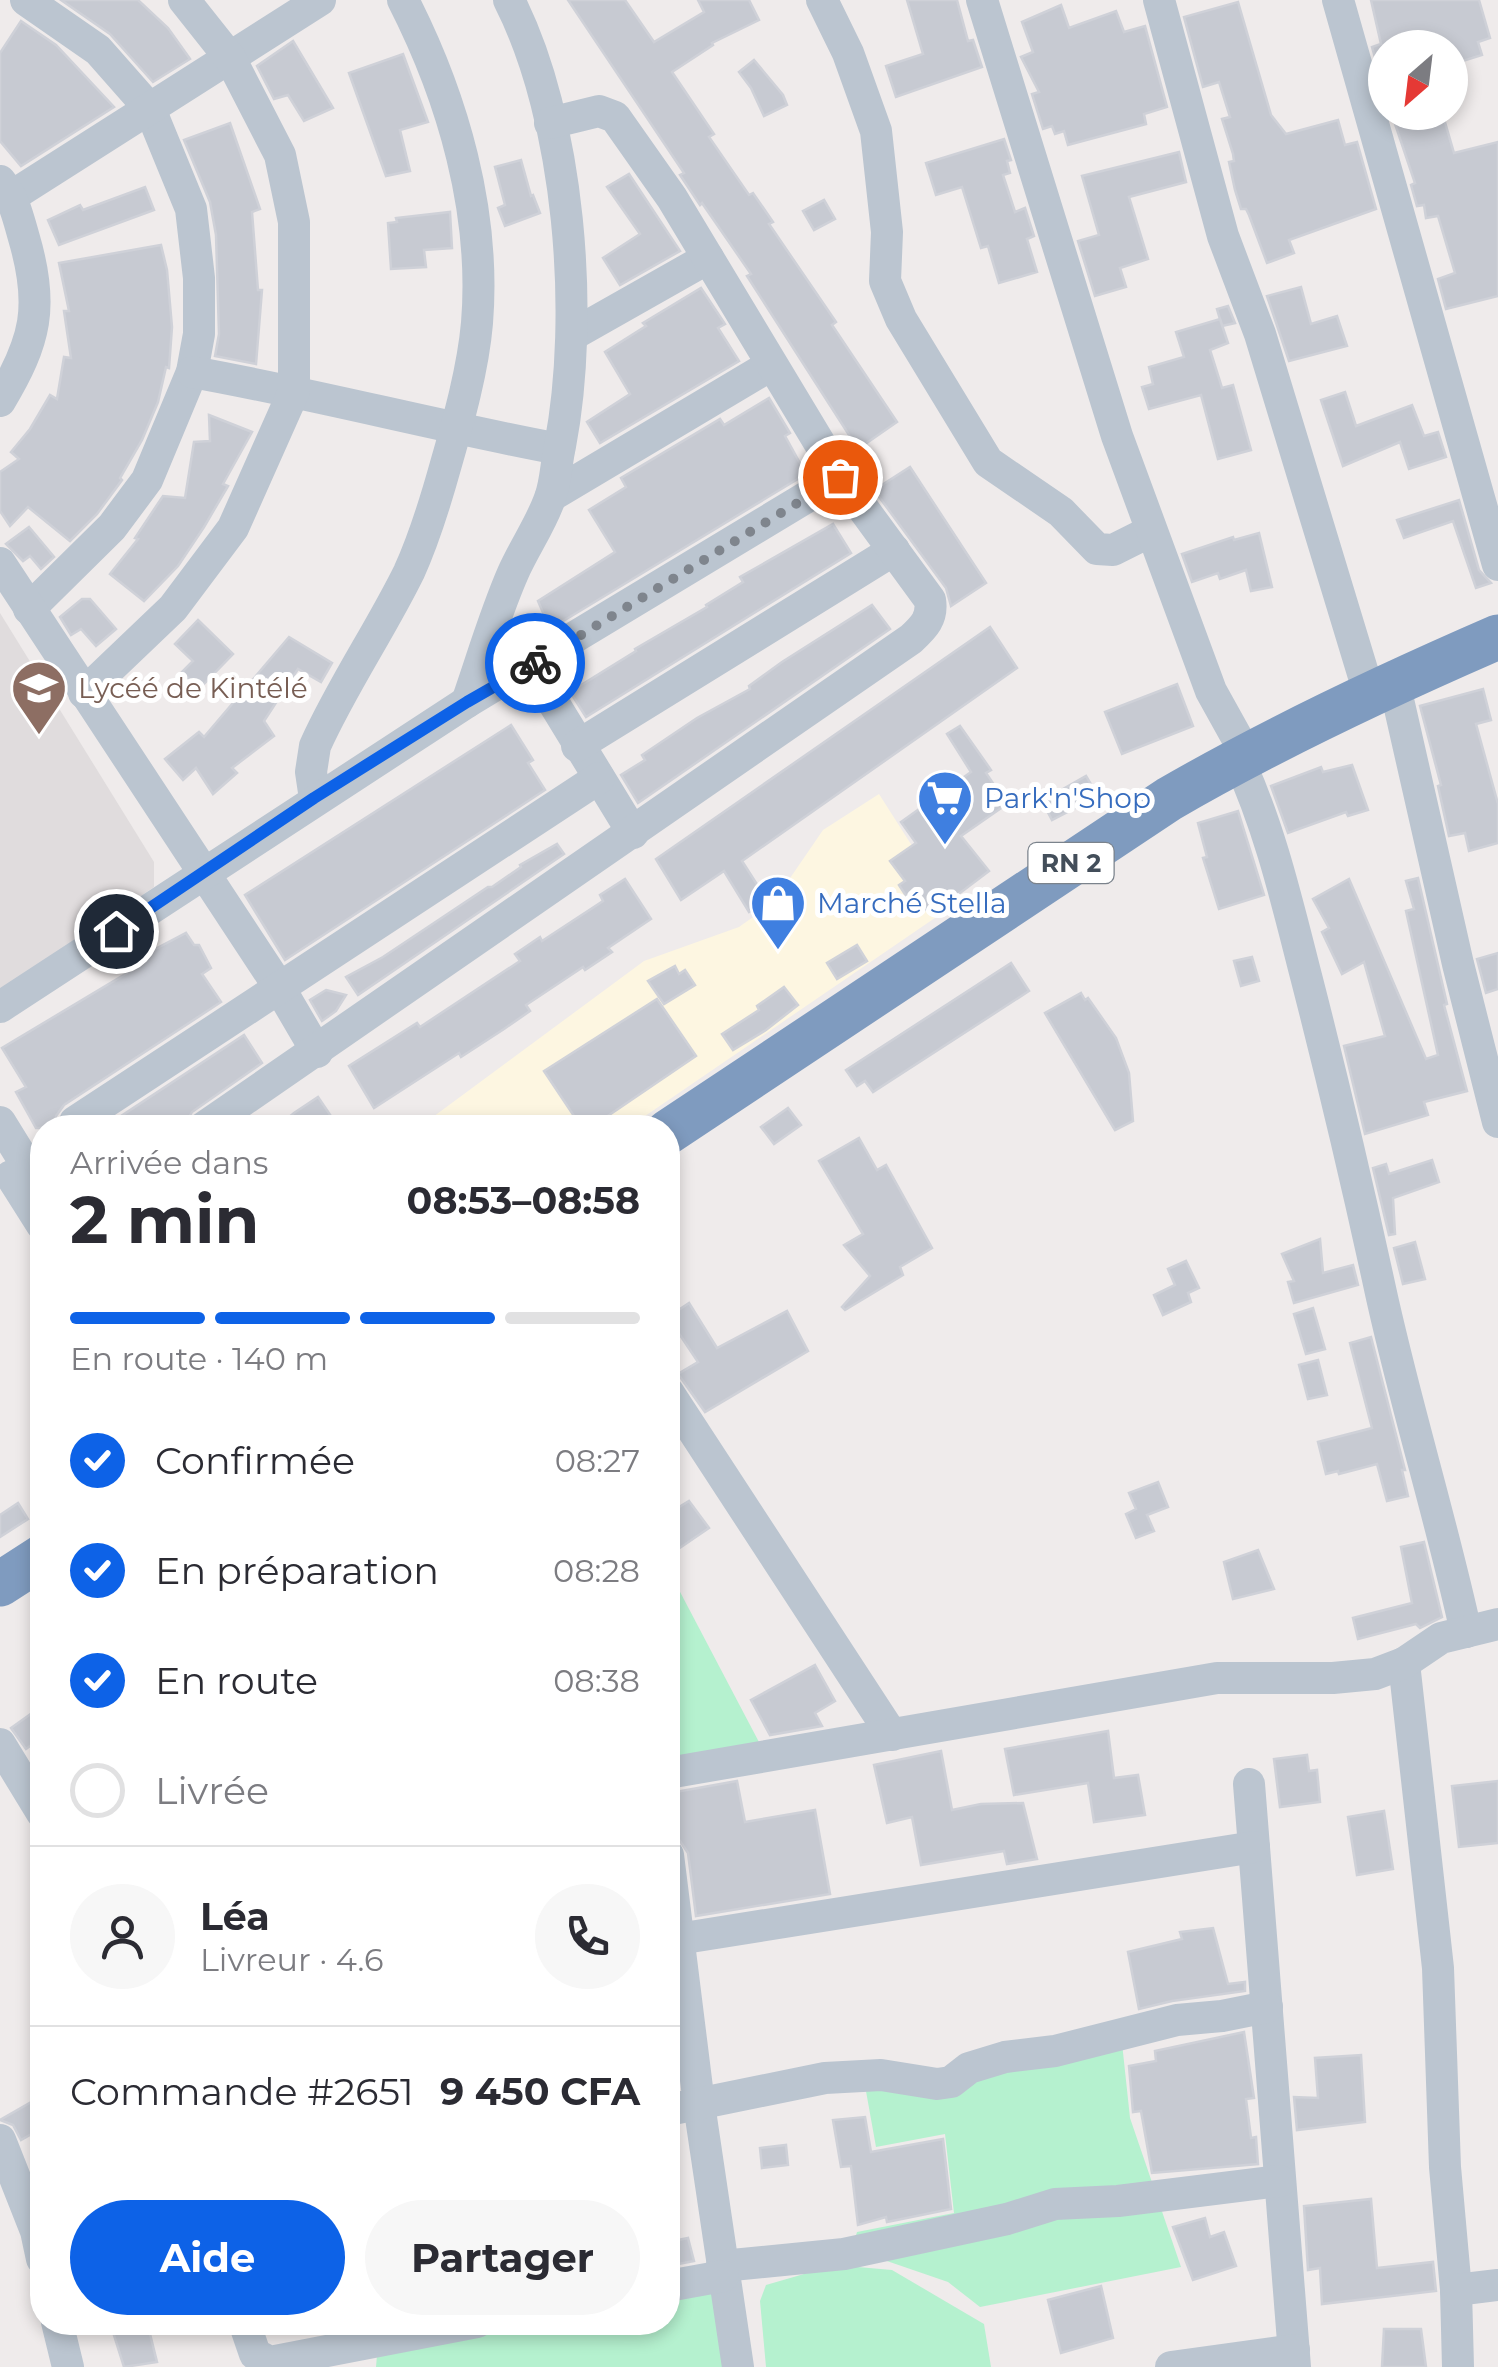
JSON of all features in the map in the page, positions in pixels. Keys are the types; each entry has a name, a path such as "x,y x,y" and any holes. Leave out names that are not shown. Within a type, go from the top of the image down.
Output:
{"highway":[{"name":"RN 2","path":"680,1124 1169,799 1242,756 1498,637"},
{"path":"0,1584 30,1565"}],"street":[{"path":"26,0 98,50 150,109 190,209 200,278 199,334 192,372 147,480 112,527 29,609"},
{"path":"84,693 173,608 232,528 294,390 294,222 280,155 230,58 184,0"},
{"path":"0,401 32,336 36,279 6,188 150,109 320,0"},
{"path":"314,798 311,772 315,746 410,570 432,515 456,430 477,326 472,208 453,123 421,34 403,0"},
{"path":"467,702 512,576 551,496 566,413 572,335 572,258 550,123 509,0"},
{"path":"822,0 848,53 876,131 887,232 885,281 901,319 940,387 988,462 1061,512 1097,549 1113,550 1151,531"},
{"path":"982,0 1116,436 1211,691 1242,756 1264,820 1343,1121 1387,1322 1466,1632"},
{"path":"1160,0 1223,236 1382,688 1498,1122"},
{"path":"1338,0 1498,565"},
{"path":"223,1115 911,639 926,625 932,610 930,600 840,477 672,198 615,117 599,110 550,123"},
{"path":"572,335 708,258"},
{"path":"551,496 771,365"},
{"path":"192,372 294,390 456,430 559,449"},
{"path":"0,1007 314,798 840,477"},
{"path":"577,746 894,550"},
{"path":"0,563 318,1052"},
{"path":"531,666 633,833"},
{"path":"86,1115 598,778"},
{"path":"0,1122 30,1171"},
{"path":"0,1160 30,1206"},
{"path":"680,1410 892,1734"},
{"path":"680,1772 1217,1678 1375,1674 1404,1663 1442,1638 1498,1624"},
{"path":"1404,1663 1438,1968 1458,2367"},
{"path":"0,1744 30,1793"},
{"path":"1170,2367 1294,2358 1249,1784"},
{"path":"680,1939 1254,1847"},
{"path":"683,2107 825,2078 882,2075 936,2084 950,2082 969,2068 1004,2057 1056,2051 1177,2020 1267,2007"},
{"path":"680,2040 683,2107 723,2271 738,2367"},
{"path":"0,2140 30,2216"},
{"path":"680,2283 723,2271 844,2254 1007,2219 1055,2204 1118,2201 1280,2181"},
{"path":"1456,2290 1498,2285"},
{"path":"60,2335 68,2367"},
{"path":"248,2335 255,2354 270,2362 337,2358 426,2335"}],"shaded area":[{"name":"Lycéé de Kintélé","path":"0,613 154,862 154,887 0,992"},
{"name":"Marché Stella","path":"879,794 951,907 647,1115 436,1115 644,961 739,927 773,903 823,830"}],"green space":[{"path":"680,1592 760,1744 680,1759"},
{"path":"1122,2043 1130,2118 1181,2267 980,2307 948,2282 852,2249 857,2232 954,2213 945,2134 876,2147 864,2080 987,2071"},
{"path":"835,2265 892,2270 984,2324 991,2367 766,2367 760,2301 766,2285"},
{"path":"719,2279 730,2367 376,2367 377,2355 469,2335 680,2335 680,2288"}],"building":[{"path":"61,0 138,0 168,28 190,59 153,82 110,34"},
{"path":"568,0 625,0 654,42 704,12 698,0 749,0 759,20 712,43 672,72 714,134 709,137 773,222 769,224 836,322 832,325 897,422 858,449 747,276 751,274 700,205 680,175 684,173"},
{"path":"907,0 957,0 968,41 973,40 982,67 896,97 886,66 923,54"},
{"path":"1371,0 1479,0 1490,38 1478,42 1482,55 1468,59 1468,30 1378,30"},
{"path":"1238,2 1271,115 1286,134 1338,120 1345,145 1357,142 1376,209 1289,240 1294,253 1267,263 1235,190 1229,162 1234,161 1233,154 1222,119 1230,117 1219,82 1203,87 1184,17"},
{"path":"1061,5 1069,28 1116,11 1124,32 1145,26 1167,107 1144,114 1146,124 1068,145 1064,131 1055,134 1052,126 1043,129 1032,94 1039,92 1021,57 1033,52 1022,22"},
{"path":"21,21 56,45 114,107 21,166 0,141 0,53"},
{"path":"293,41 333,108 304,121 288,95 274,99 257,66"},
{"path":"403,54 428,122 400,130 410,171 386,176 349,73"},
{"path":"754,60 787,105 764,116 739,72"},
{"path":"230,123 260,209 252,212 258,290 262,290 256,364 215,356 219,334 216,235 210,202 184,140"},
{"path":"1397,130 1447,130 1454,153 1498,142 1498,296 1446,309 1438,279 1455,273 1438,216 1426,218 1424,205 1417,206 1411,185 1415,183"},
{"path":"1004,139 1011,160 1007,161 1010,173 1003,175 1015,212 1025,208 1034,236 1027,239 1037,272 999,283 988,246 981,248 962,187 936,195 926,163"},
{"path":"1179,152 1186,182 1129,197 1148,259 1120,268 1126,287 1095,296 1078,241 1099,235 1082,176"},
{"path":"521,160 540,213 505,226 498,208 505,205 495,167"},
{"path":"629,174 680,251 620,285 603,258 640,234 607,187"},
{"path":"145,187 154,210 59,245 48,220 80,205 83,210"},
{"path":"824,200 835,219 814,230 803,211"},
{"path":"450,212 452,248 424,250 426,267 391,269 388,223 397,222 396,218"},
{"path":"161,245 172,327 169,368 166,367 158,402 122,480 97,514 70,541 28,507 10,526 0,511 0,472 19,459 11,452 50,395 57,399 64,357 71,358 64,311 69,311 59,263"},
{"path":"1301,287 1311,324 1337,316 1347,346 1289,361 1267,296"},
{"path":"701,288 725,324 718,328 739,361 600,443 587,422 630,394 605,352 646,326 643,323"},
{"path":"1228,306 1235,323 1222,326 1217,309"},
{"path":"1220,319 1228,343 1210,350 1222,388 1233,385 1251,450 1218,459 1201,395 1149,409 1142,387 1153,384 1149,367 1184,357 1176,332"},
{"path":"1345,392 1356,426 1412,405 1424,436 1438,432 1446,457 1409,469 1400,442 1343,466 1321,400"},
{"path":"769,398 790,433 785,436 806,474 550,629 538,601 615,552 589,510 626,487 621,478 720,419 724,425"},
{"path":"209,415 252,432 204,527 178,566 144,601 110,574 138,539 135,538 163,496 185,498 194,442 210,441"},
{"path":"910,467 986,583 951,606 946,588 874,490"},
{"path":"1459,500 1479,570 1491,583 1476,588 1453,521 1404,538 1397,520"},
{"path":"833,524 851,553 586,717 570,692 707,607 743,582 740,577"},
{"path":"29,527 54,557 41,569 30,556 23,561 6,544"},
{"path":"1259,533 1272,587 1251,591 1246,570 1220,579 1218,573 1192,582 1182,554"},
{"path":"82,599 90,599 116,629 96,646 81,629 71,635 60,617"},
{"path":"872,605 890,629 638,803 621,775 645,760 642,755 750,689 782,662"},
{"path":"198,620 233,654 199,689 182,672 193,661 175,644"},
{"path":"990,627 1017,668 742,861 767,900 749,912 724,871 681,900 656,859"},
{"path":"289,637 332,663 321,682 298,669 264,721 274,736 232,768 237,773 213,794 196,768 183,780 165,759 199,732 204,737"},
{"path":"1177,684 1193,726 1122,754 1105,712"},
{"path":"1483,689 1491,720 1476,724 1498,804 1498,843 1469,851 1465,833 1449,836 1438,786 1441,785 1420,706"},
{"path":"511,725 533,760 528,763 545,790 285,960 245,895"},
{"path":"960,726 991,770 986,773 1007,804 961,836 989,871 956,896 954,893 918,914 899,885 905,881 890,861 916,843 901,822 971,772 947,734"},
{"path":"1352,765 1368,810 1348,816 1346,812 1288,833 1271,786 1321,767 1323,772"},
{"path":"1086,776 1098,796 1052,820 1042,801"},
{"path":"1238,811 1264,895 1219,909 1203,858 1207,857 1198,823"},
{"path":"557,844 564,854 358,995 346,977"},
{"path":"1418,878 1447,1004 1444,1005 1467,1091 1424,1102 1428,1115 1365,1134 1344,1046 1385,1036 1364,962 1342,974 1322,932 1329,928 1313,899 1349,879 1426,1059 1438,1055 1406,911 1414,909 1406,881"},
{"path":"625,879 651,919 608,948 612,952 526,1005 530,1011 504,1029 374,1108 349,1066 417,1023 420,1027 520,961 515,954 603,901 600,895"},
{"path":"186,933 194,945 199,945 211,968 202,974 221,1002 64,1105 57,1115 30,1117 16,1092 26,1087 2,1048 127,973 123,966"},
{"path":"857,945 867,961 837,979 827,963"},
{"path":"1498,953 1498,989 1486,993 1477,959"},
{"path":"1252,957 1259,981 1241,986 1234,961"},
{"path":"1011,963 1029,991 873,1092 865,1081 857,1086 846,1070"},
{"path":"675,966 679,974 685,970 695,985 664,1004 648,981"},
{"path":"784,987 798,1005 733,1050 722,1034 759,1010 757,1006"},
{"path":"326,990 346,995 336,1011 322,1021 310,1000"},
{"path":"1081,993 1116,1038 1129,1073 1133,1121 1115,1130 1045,1013"},
{"path":"657,999 696,1056 609,1115 573,1115 544,1071"},
{"path":"244,1035 262,1063 190,1115 123,1115"},
{"path":"318,1097 330,1115 292,1115"},
{"path":"788,1108 801,1125 774,1144 761,1127"},
{"path":"859,1138 877,1170 886,1165 932,1248 900,1267 903,1275 845,1310 842,1307 870,1276 844,1245 863,1234 819,1161"},
{"path":"1432,1160 1439,1182 1393,1198 1395,1234 1389,1235 1373,1168 1386,1164 1389,1174"},
{"path":"1320,1239 1323,1273 1353,1265 1358,1285 1294,1303 1288,1282 1294,1281 1282,1254"},
{"path":"1415,1242 1425,1279 1403,1284 1394,1248"},
{"path":"1186,1261 1199,1288 1188,1293 1191,1302 1163,1315 1154,1295 1175,1285 1168,1269"},
{"path":"689,1303 717,1348 787,1311 808,1351 705,1412 680,1377 680,1373 698,1362 680,1335 680,1309"},
{"path":"1313,1308 1325,1349 1306,1354 1294,1314"},
{"path":"1371,1337 1408,1496 1387,1501 1377,1464 1326,1474 1318,1442 1372,1428 1350,1343"},
{"path":"1318,1360 1327,1395 1308,1399 1299,1365"},
{"path":"1158,1482 1168,1507 1147,1515 1154,1531 1136,1538 1126,1514 1136,1509 1129,1493"},
{"path":"689,1501 709,1528 680,1548 680,1507"},
{"path":"18,1503 28,1519 0,1537 0,1515"},
{"path":"1424,1542 1442,1617 1420,1628 1416,1624 1358,1639 1353,1618 1412,1603 1401,1547"},
{"path":"1258,1550 1274,1589 1233,1599 1224,1562"},
{"path":"815,1665 835,1701 815,1713 822,1726 770,1735 751,1700"},
{"path":"30,1715 30,1746 26,1749 11,1728"},
{"path":"1108,1731 1114,1778 1138,1775 1145,1815 1094,1822 1088,1783 1014,1795 1005,1749"},
{"path":"941,1751 952,1810 981,1804 1023,1803 1037,1859 1007,1864 1004,1851 921,1865 912,1817 887,1823 874,1765"},
{"path":"1307,1755 1309,1771 1317,1770 1320,1802 1280,1807 1274,1759"},
{"path":"737,1781 745,1822 815,1810 830,1894 696,1916 688,1853 680,1841 680,1791"},
{"path":"1498,1781 1498,1843 1459,1847 1452,1786"},
{"path":"1384,1811 1393,1869 1357,1875 1348,1817"},
{"path":"1213,1928 1228,1984 1245,1982 1245,1991 1139,2009 1128,1952 1182,1939 1180,1932"},
{"path":"1244,2032 1254,2098 1246,2099 1258,2164 1152,2173 1141,2111 1133,2112 1129,2066 1156,2061 1155,2051"},
{"path":"1361,2055 1365,2122 1297,2130 1294,2097 1318,2098 1315,2058"},
{"path":"30,2103 30,2135 21,2140 13,2125 0,2120"},
{"path":"865,2117 871,2152 943,2139 951,2209 887,2222 886,2217 858,2225 851,2166 841,2167 833,2120"},
{"path":"786,2145 788,2165 762,2168 760,2148"},
{"path":"1371,2199 1377,2268 1433,2262 1436,2291 1322,2304 1320,2268 1308,2270 1304,2206"},
{"path":"1205,2218 1210,2237 1224,2232 1236,2266 1193,2280 1173,2227"},
{"path":"688,2238 694,2261 680,2264 680,2240"},
{"path":"1101,2286 1113,2338 1061,2353 1048,2300"},
{"path":"1384,2329 1421,2329 1426,2367 1382,2367"},
{"path":"114,2335 150,2335 157,2362 124,2367"}],"way so far":[{"path":"535,663 840,477"}],"place":[{"name":"Lycéé de Kintélé","path":"39,737"},
{"name":"Park'n'Shop","path":"945,847"},
{"name":"Marché Stella","path":"778,952"}],"route":[{"path":"116,931 314,798 535,663"}]}
